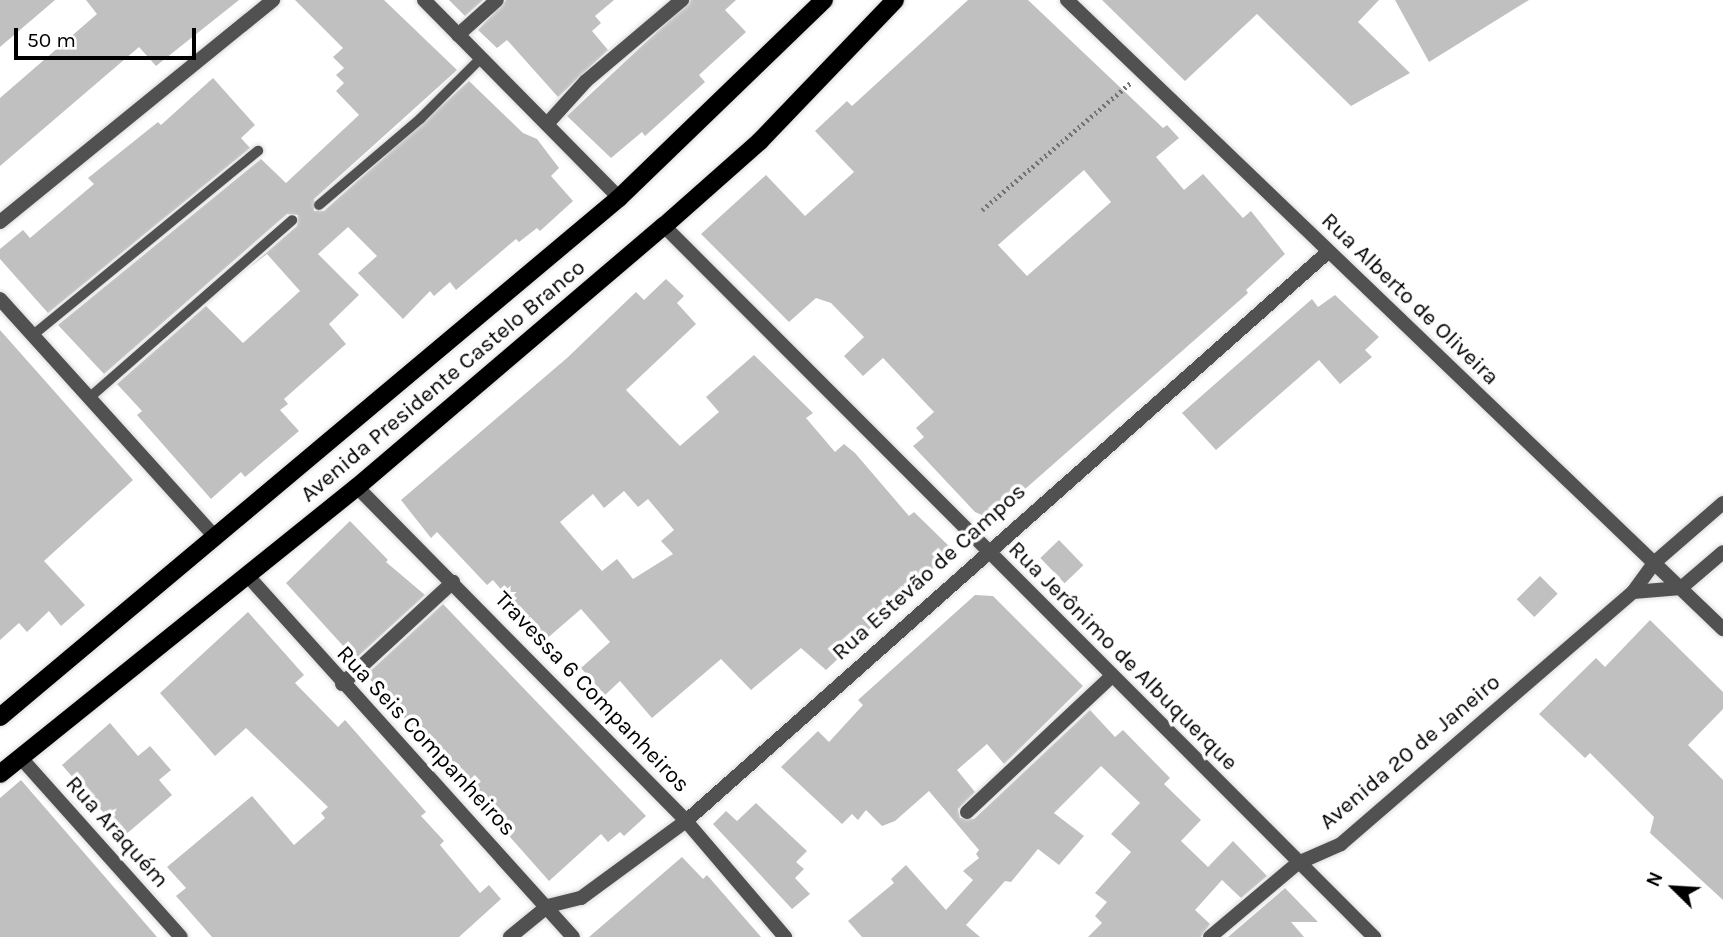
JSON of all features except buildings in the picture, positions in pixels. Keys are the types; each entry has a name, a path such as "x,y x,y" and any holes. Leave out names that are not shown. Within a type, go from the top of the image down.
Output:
{"main road":[{"name":"Avenida Presidente Castelo Branco","path":"0,718 620,198 824,0"},
{"name":"Avenida Presidente Castelo Branco","path":"0,774 358,487 664,226 760,141 895,0"}],"street":[{"path":"0,222 273,0"},
{"path":"424,0 620,198"},
{"path":"458,35 497,0"},
{"path":"547,124 586,81 682,0"},
{"name":"Rua Alberto de Oliveira","path":"1067,0 1723,629"},
{"name":"Rua Jerônimo de Albuquerque","path":"664,226 1374,937"},
{"name":"Rua Estevão de Campos","path":"548,906 581,898 685,821 986,551 1328,252"},
{"path":"0,299 215,537"},
{"name":"Travessa 6 Companheiros","path":"358,487 685,821 785,937"},
{"name":"Avenida 20 de Janeiro","path":"1210,937 1298,863 1341,844 1633,592 1656,562 1723,503"},
{"path":"1633,592 1681,588 1723,552"},
{"name":"Rua Seis Companheiros","path":"247,575 342,684 548,906 573,937"},
{"path":"342,684 453,582"},
{"path":"967,812 1112,676"},
{"name":"Rua Araquém","path":"20,757 181,937"},
{"path":"510,937 548,906"}],"lane":[{"path":"319,205 421,118 481,58"},
{"path":"33,335 258,152"},
{"path":"89,398 292,220"}],"path":[{"path":"982,211 1142,73"}]}
